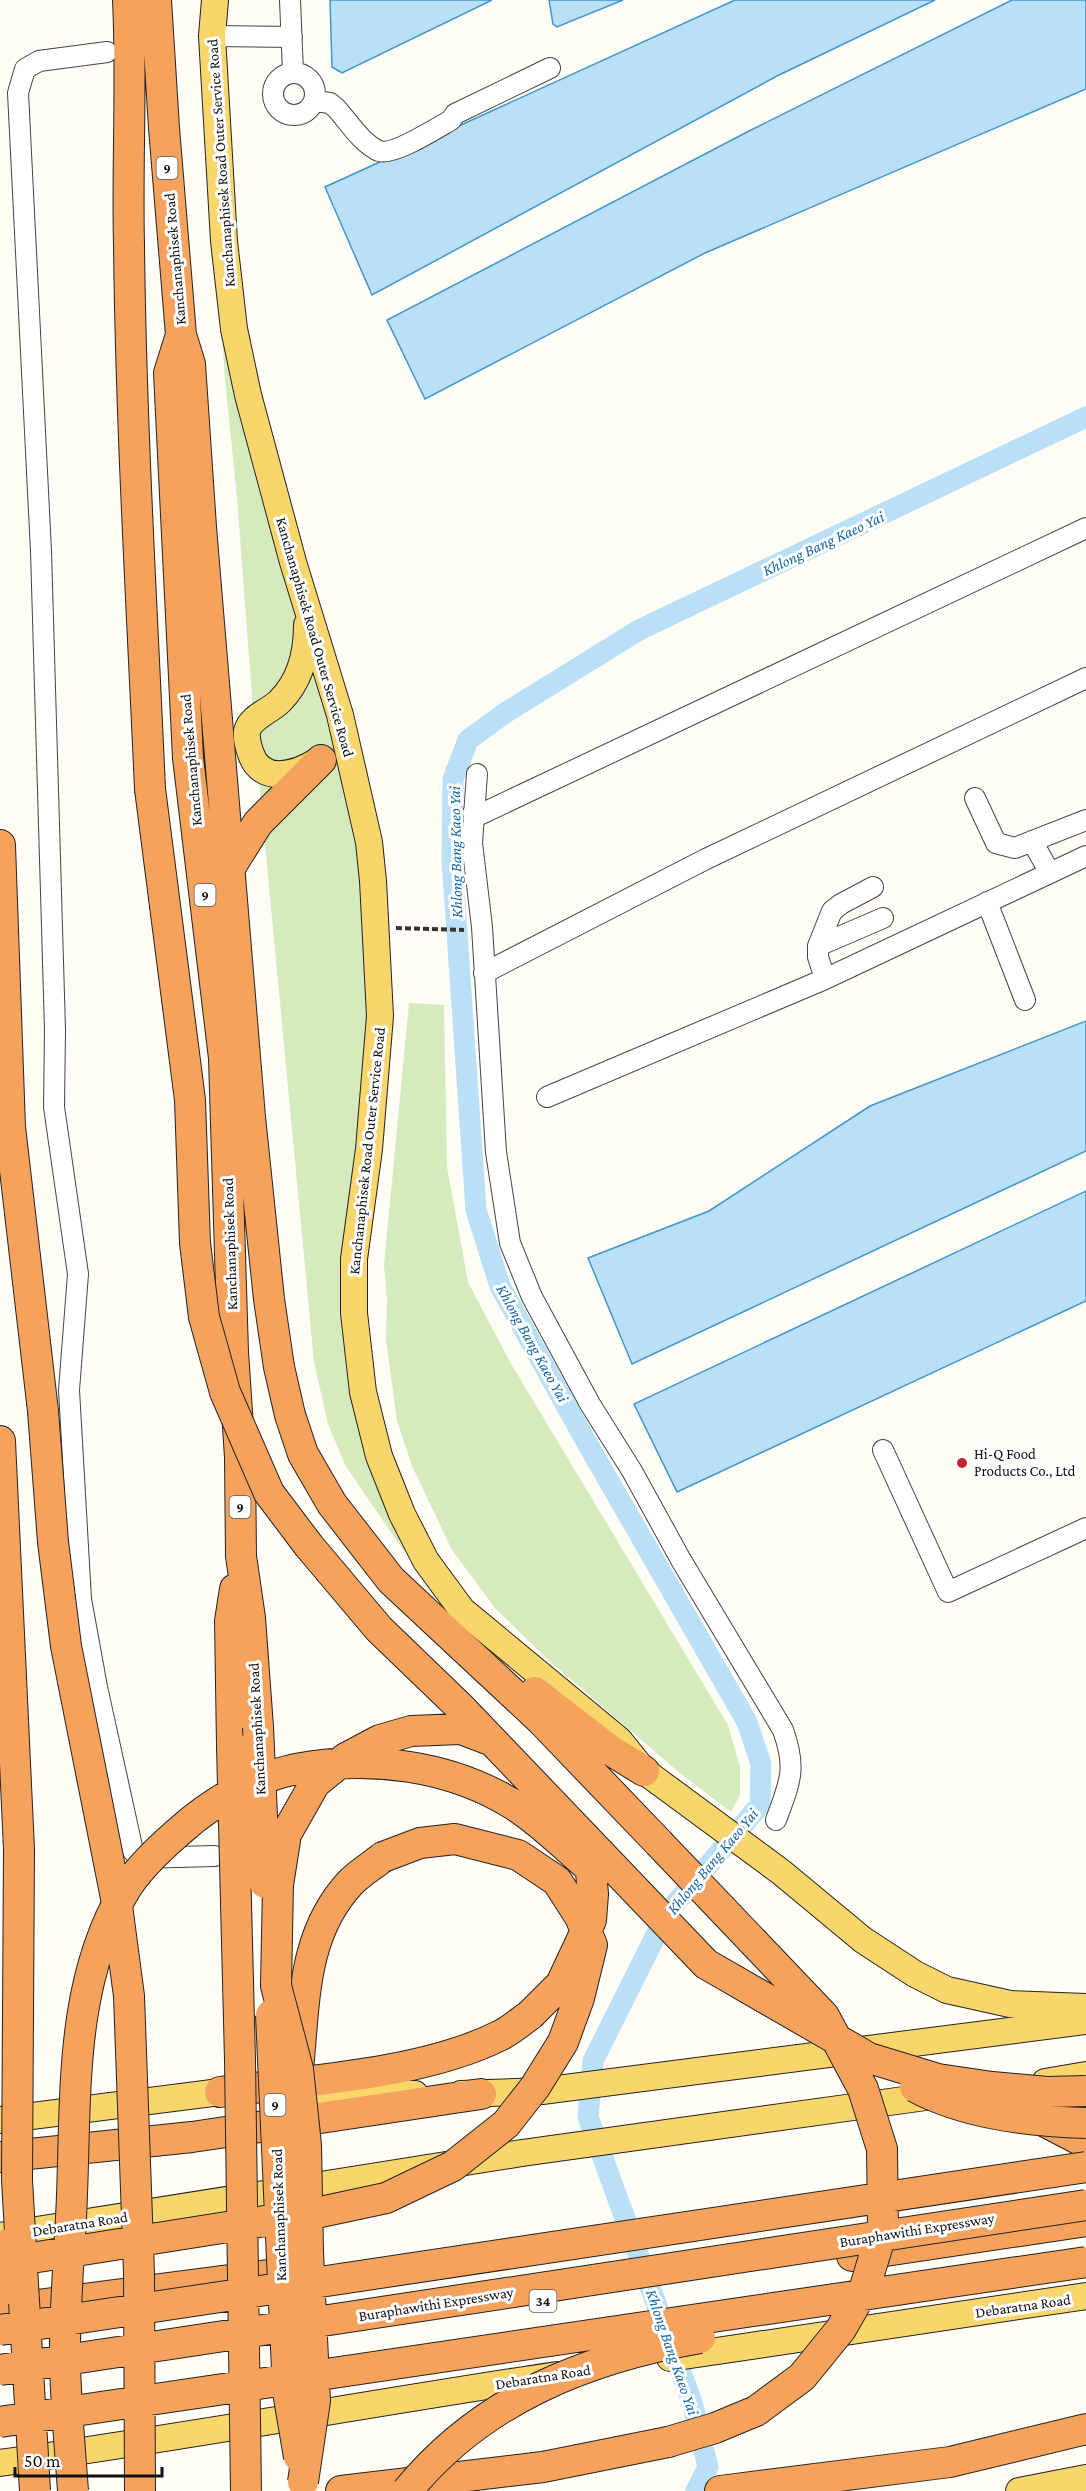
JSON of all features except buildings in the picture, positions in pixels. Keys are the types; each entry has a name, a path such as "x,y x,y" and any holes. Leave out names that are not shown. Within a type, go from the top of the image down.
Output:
{"highway":[{"path":"128,0 131,69 129,243 131,337 150,789 190,1100 195,1243 204,1317 225,1392 269,1493 309,1546 379,1629 469,1717 706,1964"},
{"name":"Kanchanaphisek Road","path":"156,0 181,335 169,373 188,758 224,1058 233,1352 240,1457 241,1556 250,1618 258,1727 288,2392 303,2486"},
{"path":"181,335 190,364 201,527 231,866 250,1117 269,1299 279,1367 290,1415 303,1454 332,1504 391,1580 541,1720 824,2016 862,2089 882,2149 883,2228 865,2287 841,2329 802,2377 756,2411 715,2428 668,2442 543,2467 340,2491"},
{"path":"231,866 258,823 321,760"},
{"path":"0,845 10,1127 43,1411 53,1542 66,1646 116,1898 129,1996 139,2273 140,2491"},
{"path":"0,1441 19,1849 8,2169 0,2292"},
{"path":"241,1556 230,1621 240,2060 246,2491"},
{"path":"391,1580 610,1750 644,1771"},
{"path":"220,2092 384,2069 462,2052 501,2035 530,2015 561,1984 591,1920 593,1894 591,1855 576,1814 553,1780 514,1749 461,1729 411,1731 380,1740 346,1758 315,1783 286,1834 278,1885 276,1986 298,2069 306,2145 315,2401 303,2486"},
{"path":"73,2491 65,2362 78,2042 92,1965 106,1927 126,1888 163,1846 201,1811 278,1773 309,1767 362,1763 437,1771 514,1805 706,1964 917,2088 958,2104 999,2114 1032,2119 1086,2122"},
{"path":"0,2264 316,2213 386,2198 453,2166 506,2124 535,2087 563,2042 579,1998 592,1945 580,1917 557,1881 518,1855 509,1852 455,1839 420,1843 383,1857 352,1881 328,1911 315,1938 307,1978 298,2069"},
{"path":"869,2058 938,2079 1047,2092 1086,2091"},
{"path":"985,2090 1086,2143"},
{"path":"8,2169 192,2137 481,2094"},
{"path":"0,2310 390,2259 560,2233 644,2227 1086,2160"},
{"path":"0,2330 1086,2166"},
{"path":"8,2169 35,2491"},
{"name":"Buraphawithi Expressway","path":"0,2370 1086,2205"},
{"name":"34","path":"0,2381 1086,2221"},
{"path":"0,2422 1086,2262"},
{"path":"407,2491 424,2470 478,2423 528,2392 587,2366 642,2350 698,2338 1086,2280"},
{"path":"720,2491 950,2462 1086,2429"}],"main road":[{"name":"Kanchanaphisek Road Outer Service Road","path":"215,0 212,36 224,241 234,329 270,480 340,716 369,842 380,1016 369,1149 354,1259 354,1313 363,1392 379,1456 402,1514 426,1562 462,1610 619,1740 644,1771 782,1872 863,1940 915,1974 947,1990 1010,2004 1086,2007"},
{"path":"307,610 307,645 296,682 279,703 257,717 248,729 247,743 254,762 271,774 290,775 321,760 335,736 340,716"},
{"path":"0,2120 220,2092 481,2094 542,2091 1086,2022"},
{"name":"Debaratna Road","path":"0,2236 522,2153 1086,2075"},
{"name":"Debaratna Road","path":"0,2463 152,2441 331,2409 1086,2296"},
{"path":"35,2491 152,2441"},
{"path":"1019,2491 1086,2478"}],"street":[{"path":"290,0 293,73"},
{"path":"212,36 292,37"},
{"path":"106,52 39,61 25,69 18,93 41,551 55,1030 54,1107 78,1274 69,1390 81,1599 97,1687 133,1851 139,1858 215,1856"},
{"path":"315,101 330,103 370,145 381,152 392,151 451,120 455,114 549,68"},
{"path":"293,73 307,77 313,83 316,92 315,101 304,114 286,115 278,109 274,102 275,84 281,77 293,73"},
{"path":"473,813 479,815 1086,528"},
{"path":"484,973 706,859 1086,678"},
{"path":"477,774 472,843 482,927 496,1152 510,1243 532,1297 590,1404 632,1471 681,1560 783,1730 790,1750 792,1769 776,1820"},
{"path":"975,798 996,843 1015,848 1086,820"},
{"path":"1032,841 1050,873"},
{"path":"547,1097 825,979 1086,856"},
{"path":"825,979 818,957 818,946 832,911 873,887"},
{"path":"987,902 1025,1000"},
{"path":"818,946 883,918"},
{"path":"883,1450 948,1592 1086,1528"}],"path":[{"path":"417,927 470,931"}],"green space":[{"path":"201,0 218,0 231,221 252,377 382,881 362,1304 378,1428 414,1558 403,1550 345,1465 328,1424 314,1362 256,749 237,498 225,379"},
{"path":"409,1003 444,1005 447,1167 468,1282 510,1362 728,1725 740,1767 740,1795 731,1812 681,1774 545,1657 495,1608 452,1550 412,1466 397,1421 386,1340 387,1300 384,1265"}],"water":[{"path":"330,0 492,0 342,73 332,67"},
{"path":"549,0 623,0 557,27 553,24"},
{"path":"735,0 935,0 777,76 372,295 325,187"},
{"path":"1012,0 1086,0 1086,89 705,253 425,399 387,320 749,131"},
{"path":"1086,1021 1086,1151 632,1364 588,1258 709,1211 870,1106"},
{"path":"1086,1191 1086,1301 677,1492 634,1404"}],"waterway":[{"name":"Khlong Bang Kaeo Yai","path":"696,2491 708,2467 692,2402 588,2117 593,2061 667,1913 760,1805 761,1764 747,1722 500,1286 476,1210 452,860 453,779 468,740 505,713 639,630 1086,417"}],"place":[{"name":"Hi-Q Food Products Co., Ltd","path":"962,1463"}]}
